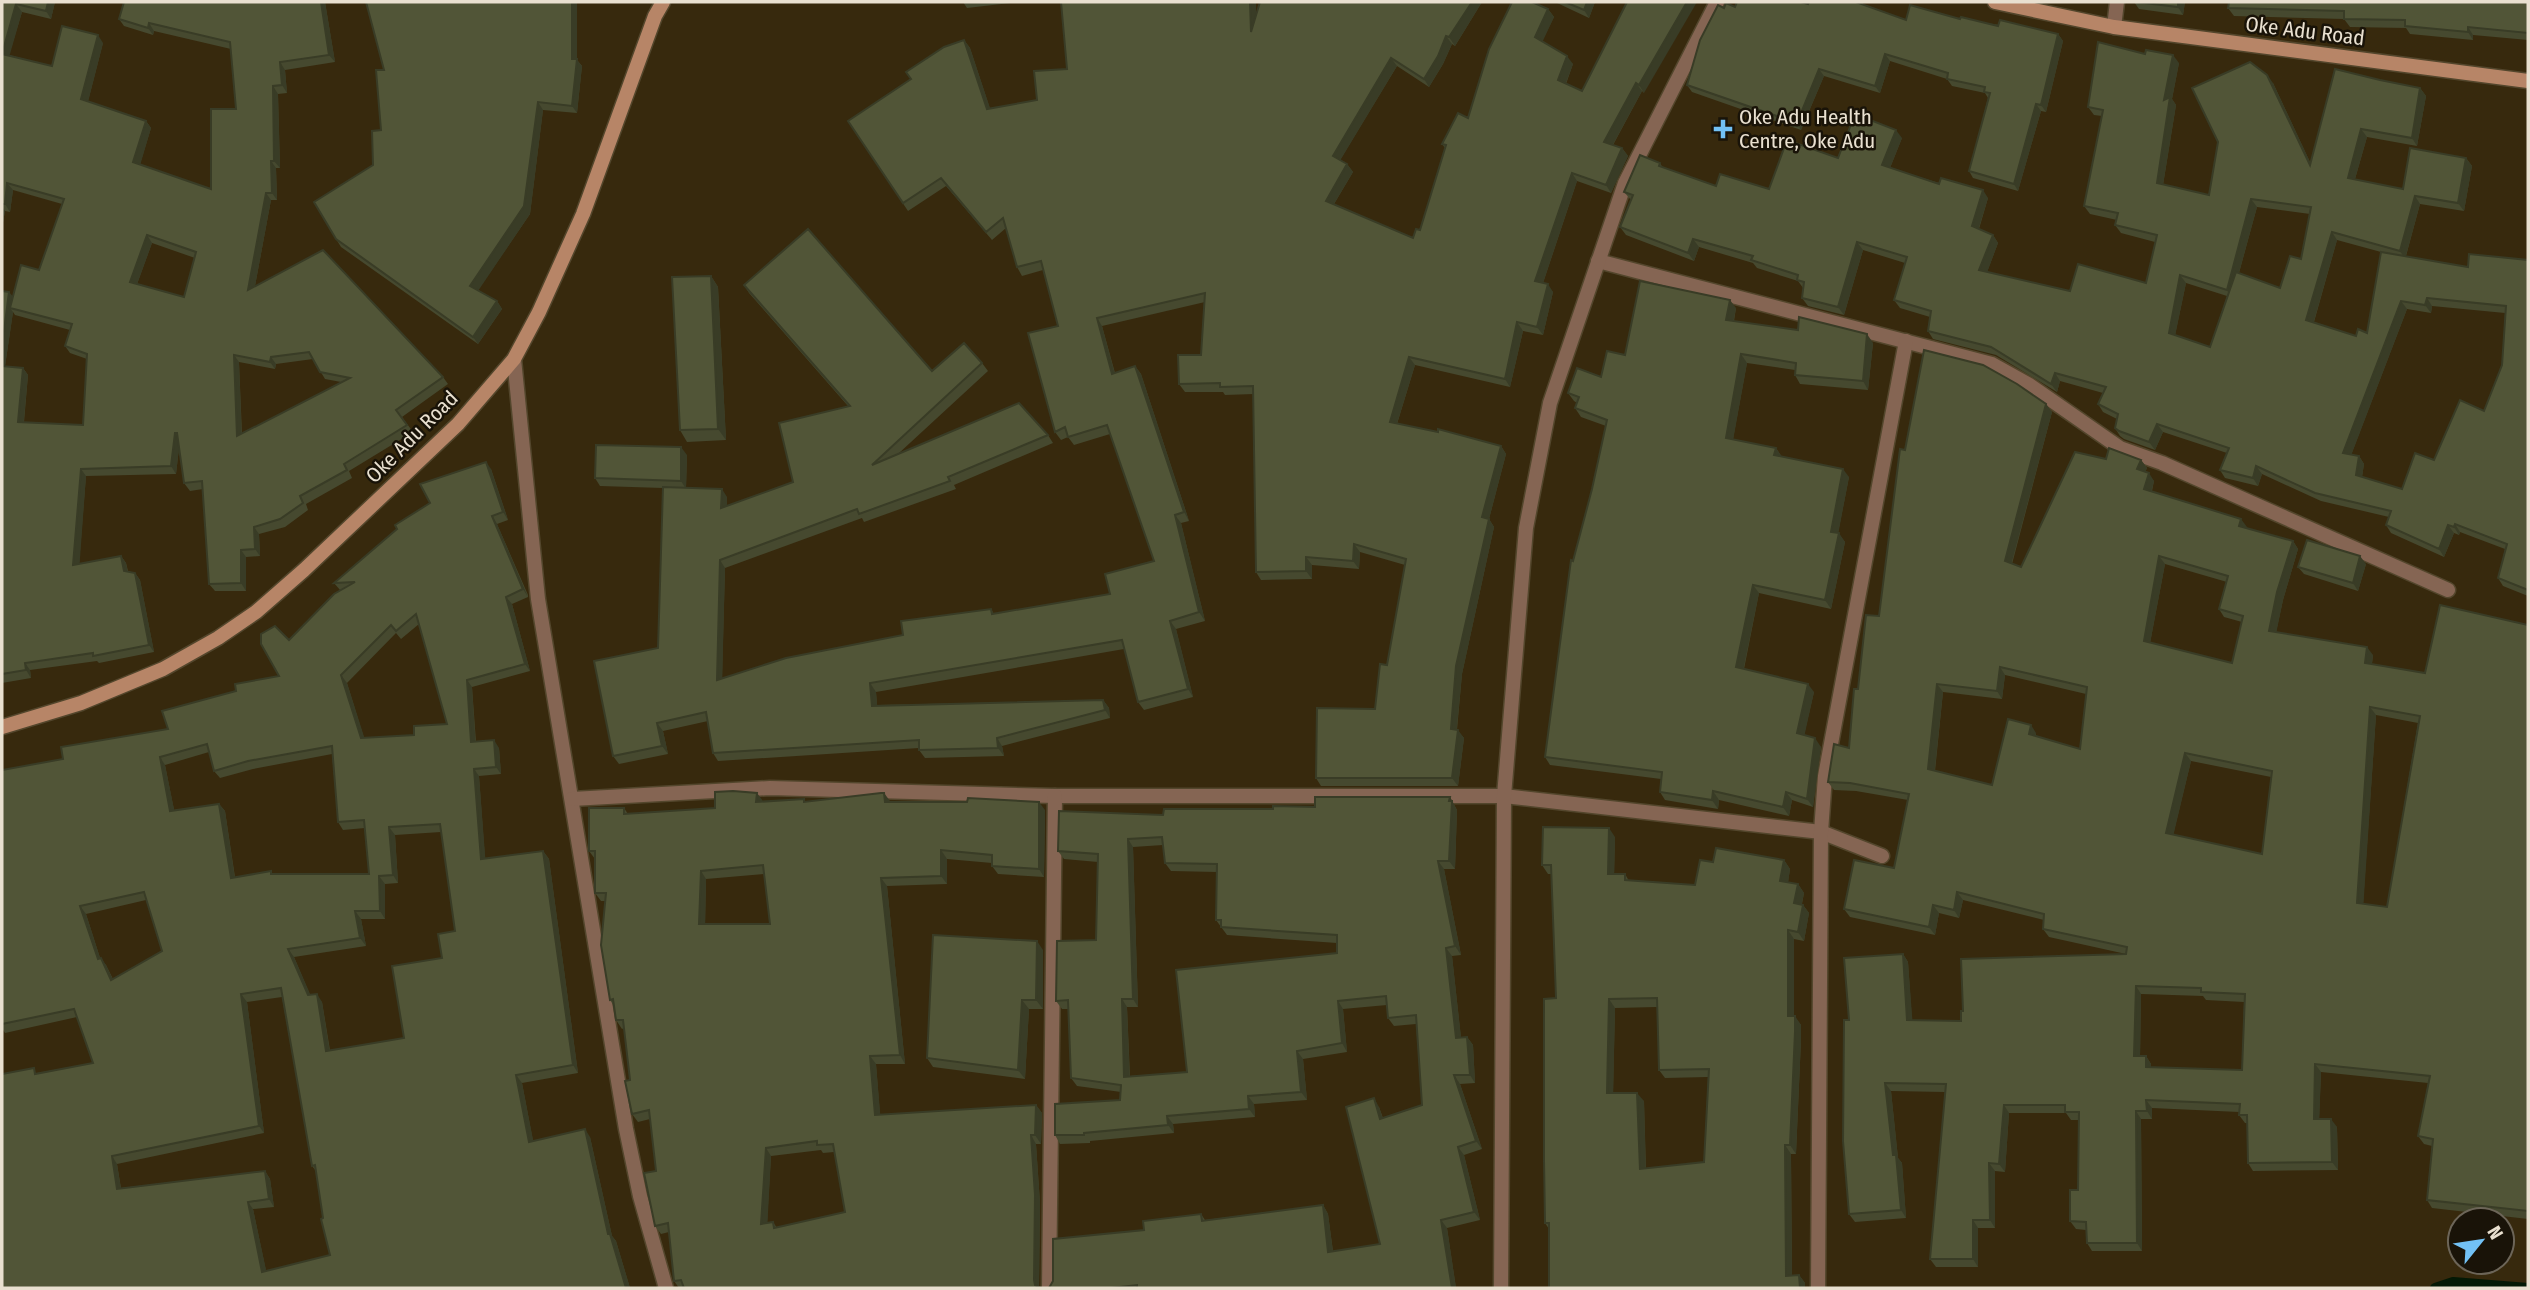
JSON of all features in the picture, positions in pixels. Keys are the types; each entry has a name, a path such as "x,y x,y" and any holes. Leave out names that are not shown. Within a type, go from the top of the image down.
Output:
{"street":[{"name":"Oke Adu Road","path":"2,727 81,703 163,670 218,638 256,612 304,570 458,424 514,359 538,312 583,214 655,16 663,2"},
{"path":"1501,1288 1504,796 1526,528 1550,403 1625,183 1717,2"},
{"name":"Oke Adu Road","path":"1995,2 2114,27 2528,81"},
{"path":"2114,27 2117,2"},
{"path":"1598,261 1992,363 2028,384 2120,448 2162,463 2448,590"},
{"path":"1818,1288 1821,832 1825,776 1906,341"},
{"path":"514,359 538,599 626,1129 640,1196 666,1288"},
{"path":"572,799 771,788 1055,796 1504,796 1821,832 1881,856"},
{"path":"1049,1288 1055,796"}],"building":[{"path":"2,2 48,2 46,11 16,4 2,54"},
{"path":"124,2 321,2 329,55 280,62 282,85 273,86 272,193 266,193 248,290 323,250 443,377 396,410 407,425 344,464 347,470 300,496 303,503 280,519 254,527 255,549 241,550 241,583 209,584 202,481 184,483 177,433 171,466 81,469 73,565 121,556 124,571 135,573 149,645 93,656 93,653 25,663 26,670 2,674 2,366 23,368 18,422 83,425 87,354 65,346 72,324 10,308 21,265 39,270 64,199 7,183 5,204 2,204 2,54 52,66 62,26 98,35 81,99 146,121 133,162 211,189 211,109 236,109 230,42 149,23 148,28 119,19","holes":["147,235 196,252 184,297 130,282","309,352 320,372 350,378 237,436 234,355 270,362 271,357"]},
{"path":"366,2 572,2 572,59 577,59 572,106 538,102 524,206 470,286 497,301 473,337 336,239 314,202 373,165 372,131 381,130 376,70 384,70"},
{"path":"1061,2 1250,2 1251,32 1260,2 1472,2 1449,37 1446,36 1424,79 1391,58 1333,156 1347,164 1326,201 1413,238 1416,229 1420,230 1446,145 1442,144 1458,113 1468,118 1489,49 1512,2 1532,2 1548,9 1535,37 1567,56 1558,80 1582,91 1627,2 1687,2 1639,85 1636,83 1604,142 1622,148 1606,185 1572,173 1535,281 1548,284 1537,327 1517,322 1505,379 1409,357 1390,422 1438,432 1438,429 1501,446 1482,517 1489,519 1456,666 1451,729 1458,730 1452,778 1316,778 1317,708 1375,709 1380,664 1387,665 1406,559 1354,544 1353,561 1306,557 1306,571 1256,572 1253,386 1220,387 1220,383 1179,384 1178,355 1201,355 1205,293 1097,318 1112,374 1135,366 1184,512 1175,515 1199,612 1170,621 1188,689 1138,702 1122,640 870,683 872,706 1103,700 1105,710 997,738 998,748 919,750 919,740 713,753 706,712 657,723 662,746 613,756 594,661 658,648 663,487 722,489 721,508 793,482 779,423 850,406 744,285 808,229 932,371 964,343 982,363 872,465 1019,403 1048,435 948,477 950,481 859,514 857,509 720,560 717,680 786,658 903,635 901,621 991,609 992,614 1110,594 1105,574 1154,561 1107,425 1068,437 1065,427 1055,432 1028,333 1058,326 1041,261 1017,267 1003,218 986,232 941,178 903,203 848,121 911,79 906,72 944,47 964,40 987,109 1037,100 1034,71 1067,69"},
{"path":"1565,2 1587,2 1584,10"},
{"path":"1737,2 1856,2 1906,20 1910,5 1960,19 1961,17 1998,26 2000,20 2058,34 2041,105 2036,104 2014,184 1969,171 1990,93 1984,92 1985,87 1947,79 1948,73 1885,54 1875,86 1819,69 1797,123 1687,85 1700,40 1718,5 1724,8 1726,3 1735,7"},
{"path":"2137,2 2178,2 2178,7"},
{"path":"2229,2 2528,2 2528,33 2468,27 2468,32 2405,26 2405,20 2344,19 2344,11 2228,8"},
{"path":"2098,42 2145,54 2146,50 2173,55 2164,100 2170,97 2157,183 2209,195 2218,142 2192,88 2250,62 2267,75 2310,165 2335,69 2420,88 2412,138 2361,129 2348,178 2403,189 2410,148 2466,158 2458,203 2415,196 2400,251 2332,232 2306,320 2356,336 2358,329 2367,333 2381,252 2468,267 2469,254 2528,260 2528,590 2498,578 2507,544 2455,524 2454,527 2448,525 2439,549 2386,525 2391,511 2315,493 2256,466 2253,478 2220,470 2229,448 2157,424 2149,442 2119,431 2115,428 2118,414 2098,404 2106,387 2055,373 2051,384 1991,347 1928,331 1931,311 1894,300 1907,257 1857,242 1838,307 1802,298 1804,282 1797,280 1798,275 1751,260 1753,256 1693,239 1688,253 1620,227 1633,195 1624,192 1640,155 1660,163 1659,166 1716,186 1720,174 1769,189 1787,140 1838,158 1855,114 1896,130 1882,165 1939,184 1941,178 1983,190 1972,226 1993,235 1979,270 2070,291 2078,264 2146,283 2157,235 2115,225 2118,213 2084,206 2103,110 2088,107","holes":["2251,199 2311,207 2301,259 2290,256 2280,288 2236,272 2210,347 2169,333 2180,275 2227,290","2427,298 2506,306 2502,365 2484,411 2460,400 2434,460 2415,453 2402,489 2356,475 2359,456 2343,453 2401,301 2425,305"]},
{"path":"711,276 718,429 680,430 672,277"},
{"path":"1640,281 1730,300 1726,320 1798,330 1799,317 1867,334 1863,381 1795,375 1796,363 1741,354 1726,438 1776,448 1774,455 1843,469 1831,532 1839,533 1825,600 1753,585 1736,667 1808,684 1797,733 1815,738 1807,799 1786,792 1783,807 1713,791 1712,800 1660,792 1662,772 1545,757 1571,560 1573,561 1592,489 1607,420 1575,408 1579,397 1568,393 1577,368 1601,377 1607,351 1625,355"},
{"path":"2,291 9,292 2,347"},
{"path":"1924,350 1983,365 2046,404 2005,561 2021,567 2075,452 2106,459 2109,448 2141,460 2137,469 2149,473 2144,489 2241,519 2239,526 2293,541 2277,592 2269,631 2367,647 2365,663 2425,673 2440,605 2528,625 2528,1211 2516,1210 2516,1206 2482,1206 2427,1200 2433,1139 2418,1136 2430,1076 2315,1064 2314,1119 2331,1119 2332,1162 2248,1163 2247,1115 2239,1115 2240,1104 2146,1100 2147,1111 2136,1111 2137,1243 2087,1243 2086,1222 2070,1221 2070,1190 2078,1190 2079,1112 2065,1112 2065,1105 2004,1105 1999,1164 1989,1163 1990,1220 1973,1220 1973,1259 1930,1259 1946,1084 1885,1083 1901,1210 1849,1214 1843,1141 1844,1020 1849,1020 1844,958 1903,954 1907,1020 1961,1021 1961,959 2126,954 2127,947 2043,929 2044,914 1957,892 1954,910 1933,905 1929,927 1844,909 1854,860 1894,868 1909,794 1850,783 1828,782 1834,744 1849,748 1854,689 1858,689 1866,615 1879,616 1900,449 1905,450","holes":["2159,556 2228,576 2219,609 2243,616 2232,663 2144,641","2000,667 2087,687 2080,749 2029,734 2031,725 2008,719 1992,785 1928,769 1937,684 1997,691","2370,707 2420,716 2387,907 2357,903","2185,753 2272,771 2262,854 2166,833","2136,986 2201,988 2201,992 2245,994 2242,1070 2146,1067 2146,1056 2134,1056"]},
{"path":"596,445 681,447 681,481 595,478"},
{"path":"486,462 503,512 492,516 523,589 506,597 525,664 467,680 471,742 494,740 496,767 474,769 481,859 543,851 573,1065 516,1075 529,1142 585,1129 608,1234 626,1288 2,1288 2,1074 34,1068 35,1074 93,1063 74,1009 2,1024 2,770 63,759 61,747 168,729 162,711 236,691 235,684 279,676 261,644 261,634 275,626 289,640 334,594 355,582 334,583 397,529 395,525 430,503 420,484","holes":["416,614 447,724 414,726 414,735 361,738 341,675 391,625 396,631","207,744 214,771 248,761 332,746 338,822 364,820 369,874 271,874 271,871 231,878 219,804 170,811 160,757","440,824 455,931 438,934 442,958 392,966 404,1038 326,1051 317,994 308,995 288,949 360,938 355,911 380,911 379,876 393,875 389,827","144,892 162,951 111,980 101,958 98,959 80,906","281,988 312,1166 315,1165 321,1219 330,1255 262,1272 248,1202 269,1199 265,1171 117,1189 112,1156 259,1126 241,994"]},
{"path":"2307,540 2360,556 2353,583 2298,567"},
{"path":"715,792 757,793 756,802 804,799 804,802 884,793 885,802 967,802 968,798 1039,802 1039,869 992,866 992,855 941,850 941,876 881,878 900,1055 870,1056 875,1115 1036,1105 1035,1135 1031,1135 1035,1195 1034,1280 1035,1285 1041,1288 684,1288 681,1280 674,1281 668,1223 655,1226 644,1173 656,1171 649,1110 632,1114 625,1081 630,1080 623,1020 616,1020 613,999 610,1000 601,945 606,893 595,893 595,851 589,851 589,808 624,808 624,814 715,808","holes":["763,865 770,924 699,924 701,871","817,1141 817,1145 833,1144 845,1212 774,1228 773,1222 761,1224 766,1148"]},
{"path":"1315,797 1450,797 1449,861 1438,861 1455,946 1446,948 1456,1038 1467,1037 1470,1075 1454,1075 1476,1141 1458,1147 1474,1212 1441,1220 1452,1288 1137,1288 1137,1285 1111,1288 1049,1288 1053,1281 1053,1239 1144,1230 1143,1221 1201,1214 1202,1221 1323,1205 1328,1252 1380,1244 1346,1107 1374,1098 1380,1119 1422,1105 1416,1015 1388,1018 1386,996 1338,1001 1342,1043 1297,1051 1301,1092 1248,1096 1249,1109 1167,1116 1168,1125 1084,1135 1055,1135 1055,1104 1120,1100 1121,1085 1071,1078 1068,1000 1056,1001 1057,941 1096,940 1098,854 1058,851 1059,811 1163,815 1164,809 1315,807","holes":["1162,837 1165,863 1217,864 1216,920 1221,920 1221,927 1337,935 1337,953 1176,970 1187,1072 1124,1077 1122,999 1133,999 1128,839"]},
{"path":"1543,827 1609,828 1608,874 1625,874 1625,880 1695,885 1700,860 1713,862 1716,848 1784,860 1780,881 1798,884 1794,903 1803,905 1798,932 1788,930 1788,1016 1795,1016 1795,1032 1790,1145 1785,1145 1786,1276 1799,1275 1800,1288 1549,1288 1549,1223 1545,1223 1544,999 1556,998 1551,865 1542,865","holes":["1657,998 1659,1070 1709,1069 1704,1162 1640,1169 1637,1093 1607,1093 1609,999"]},
{"path":"933,935 1037,941 1036,1000 1022,1000 1018,1070 927,1058"}],"waterway":[{"path":"2435,1288 2453,1282 2528,1288"}],"place":[{"name":"Oke Adu Health Centre, Oke Adu","path":"1723,129"}]}
